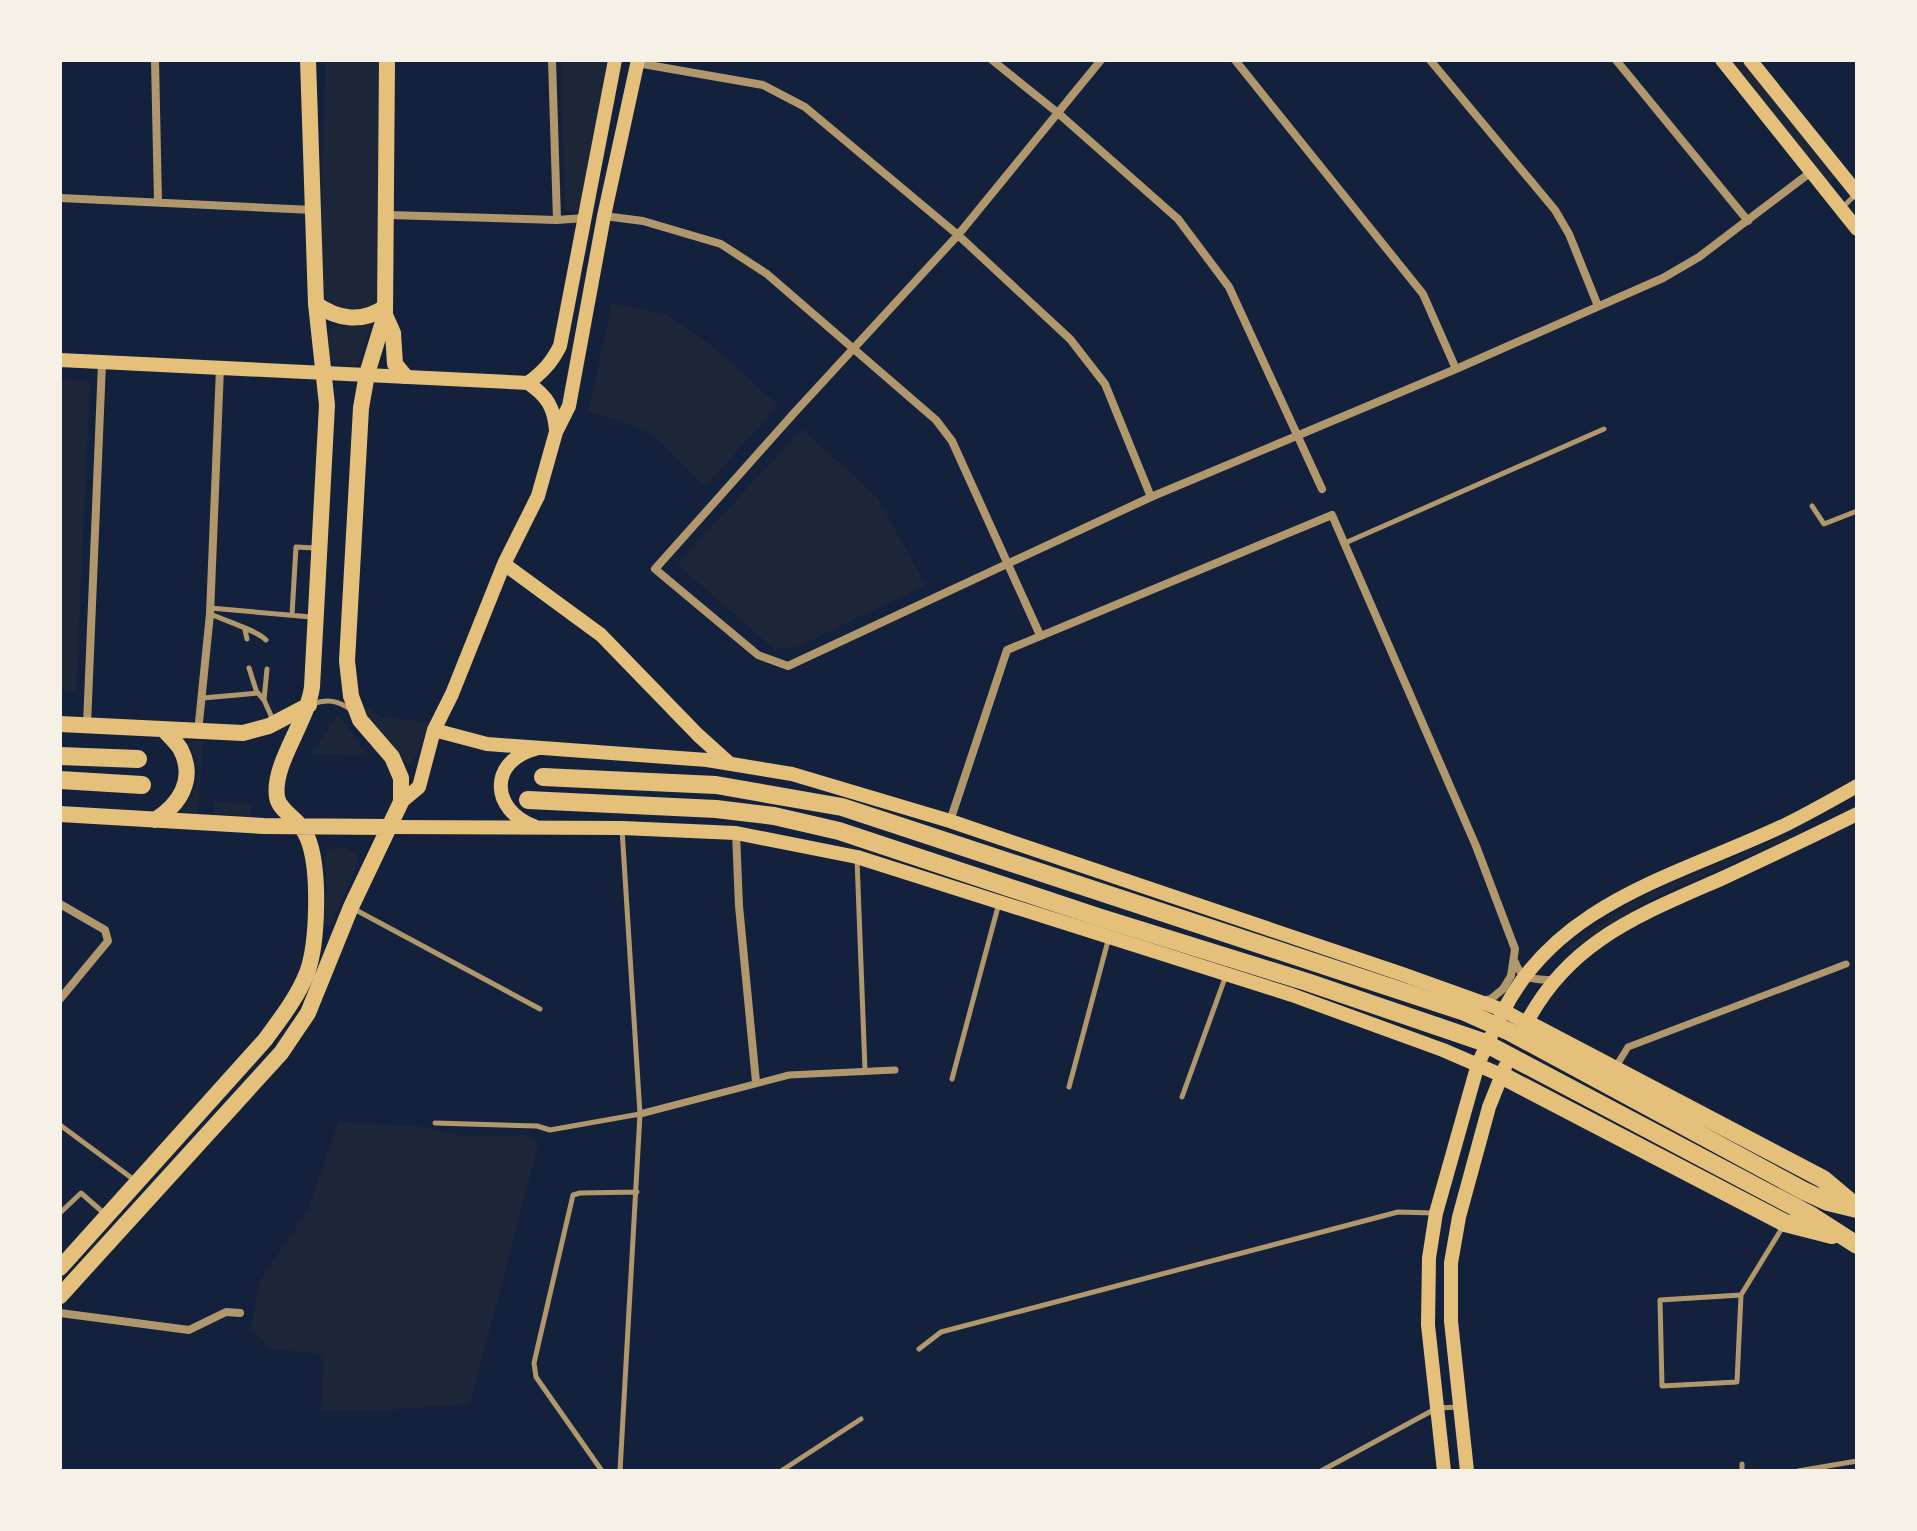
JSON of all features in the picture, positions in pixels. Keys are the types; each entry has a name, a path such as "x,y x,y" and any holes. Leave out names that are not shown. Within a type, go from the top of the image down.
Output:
{"highway":[{"path":"60,756 138,759"},
{"path":"543,777 716,785 842,807 1465,1012 1510,1032 1804,1191 1828,1202 1857,1208"},
{"path":"60,780 142,785"},
{"path":"528,800 716,809 774,816 839,831 1106,920 1307,982 1483,1042 1635,1121 1791,1216"},
{"path":"1526,1023 1823,1179 1857,1208"},
{"path":"1501,1075 1791,1216 1850,1241"}],"main road":[{"path":"60,1268 265,1040 298,992 308,970 316,902 316,871 312,850 299,823 284,811 277,799 277,779 309,705 327,405 316,304 308,60"},
{"path":"60,1296 281,1053 308,1013 351,907 394,815 401,778 392,757 360,720 351,696 347,661 361,408 385,311 387,60"},
{"path":"528,383 548,366 560,346 615,60"},
{"path":"1722,60 1857,229"},
{"path":"1750,60 1857,193"},
{"path":"394,815 419,787 434,730 452,694 504,564 538,496 556,432 569,406 604,216 638,62"},
{"path":"316,304 339,317 351,318 385,311"},
{"path":"385,311 393,333 395,364 405,376"},
{"path":"60,360 528,383 545,394 555,412 556,432"},
{"path":"504,564 601,635 729,763"},
{"path":"60,724 243,733 274,723 309,705"},
{"path":"434,730 487,744 729,763 792,774 950,821 1481,1001 1526,1023"},
{"path":"155,820 173,809 184,791 187,770 181,750 165,731"},
{"path":"538,828 523,822 507,808 501,788 503,772 509,762 543,747"},
{"path":"1444,1471 1427,1296 1429,1258 1436,1213 1478,1064 1503,1010 1524,976 1554,943 1606,904 1787,824 1857,786"},
{"path":"60,814 155,820 299,823 394,815 538,828 736,833 857,857 1375,1024 1501,1075"},
{"path":"1467,1471 1450,1292 1454,1238 1489,1107 1536,1003 1554,980 1590,945 1619,925 1857,814"}],"street":[{"path":"155,60 158,202"},
{"path":"552,60 557,220"},
{"path":"992,60 1058,113 1178,219 1229,287 1322,489"},
{"path":"1101,60 958,235 655,569 758,655 788,666 1151,497 1663,278 1699,257 1811,172"},
{"path":"1235,60 1423,294 1456,369"},
{"path":"1430,60 1555,210 1569,234 1598,306"},
{"path":"1616,60 1748,221"},
{"path":"638,62 763,85 805,107 958,235 1070,339 1105,384 1151,497"},
{"path":"60,198 312,210"},
{"path":"388,215 557,220 584,218"},
{"path":"604,216 643,221 721,244 767,274 936,420 952,441 1040,635"},
{"path":"86,726 102,363"},
{"path":"198,732 210,611 220,368"},
{"path":"950,821 1007,650 1332,515 1476,846 1515,949 1518,971 1524,976 1554,980"},
{"path":"736,833 739,906 756,1082"},
{"path":"60,904 105,930 108,941 60,999"},
{"path":"1481,1001 1491,999 1503,989 1515,961"},
{"path":"1614,1069 1628,1047 1846,964"},
{"path":"640,1114 789,1075 895,1070"},
{"path":"60,1313 189,1330 226,1312 240,1313"}],"lane":[{"path":"1841,210 1857,193"},
{"path":"1345,543 1604,429"},
{"path":"1812,506 1824,524 1857,511"},
{"path":"292,615 296,547 320,548"},
{"path":"210,611 316,617"},
{"path":"210,611 245,630 256,632 266,640"},
{"path":"245,630 247,639"},
{"path":"249,668 274,723 297,734"},
{"path":"264,700 267,669"},
{"path":"203,698 258,693"},
{"path":"309,705 327,700 337,701 360,720"},
{"path":"620,1471 640,1114 622,828"},
{"path":"857,857 865,1070"},
{"path":"952,1079 999,902"},
{"path":"351,907 540,1009"},
{"path":"1069,1087 1109,937"},
{"path":"1182,1097 1225,975"},
{"path":"435,1123 537,1126 550,1130 640,1114"},
{"path":"60,1125 137,1183"},
{"path":"602,1471 536,1377 534,1363 573,1195 637,1192"},
{"path":"60,1213 81,1193 107,1215"},
{"path":"919,1349 941,1332 1052,1302 1398,1212 1436,1213"},
{"path":"1741,1295 1660,1300 1662,1386 1737,1382 1741,1295 1791,1216"},
{"path":"1321,1471 1437,1408 1461,1407"},
{"path":"781,1471 861,1419"},
{"path":"1798,1471 1857,1461"}],"shaded area":[{"path":"325,60 380,60 379,284 373,303 362,312 331,307 325,296 321,266"},
{"path":"561,60 607,60 581,213 565,211"},
{"path":"1730,60 1742,60 1837,177 1829,183"},
{"path":"612,303 666,314 716,349 778,405 705,487 655,436 617,420 588,413"},
{"path":"368,322 371,326 359,363 353,366 331,362 331,329"},
{"path":"60,379 90,381 76,692 60,691"},
{"path":"802,429 877,497 926,585 795,648 774,649 677,564"},
{"path":"368,708 381,717 436,723 409,767 365,711"},
{"path":"337,716 346,724 368,756 311,754"},
{"path":"203,741 198,813 181,809 196,786 196,761 188,744"},
{"path":"214,802 252,804 251,816 213,814"},
{"path":"1786,835 1788,839 1646,901 1643,896"},
{"path":"345,848 357,854 358,863 330,927 323,925 327,887 324,856 328,849"},
{"path":"1640,897 1644,903 1571,951 1568,946"},
{"path":"338,1122 416,1126 462,1136 530,1135 538,1146 470,1404 367,1411 322,1410 324,1354 267,1349 260,1337 250,1332 260,1281 309,1208"}]}
